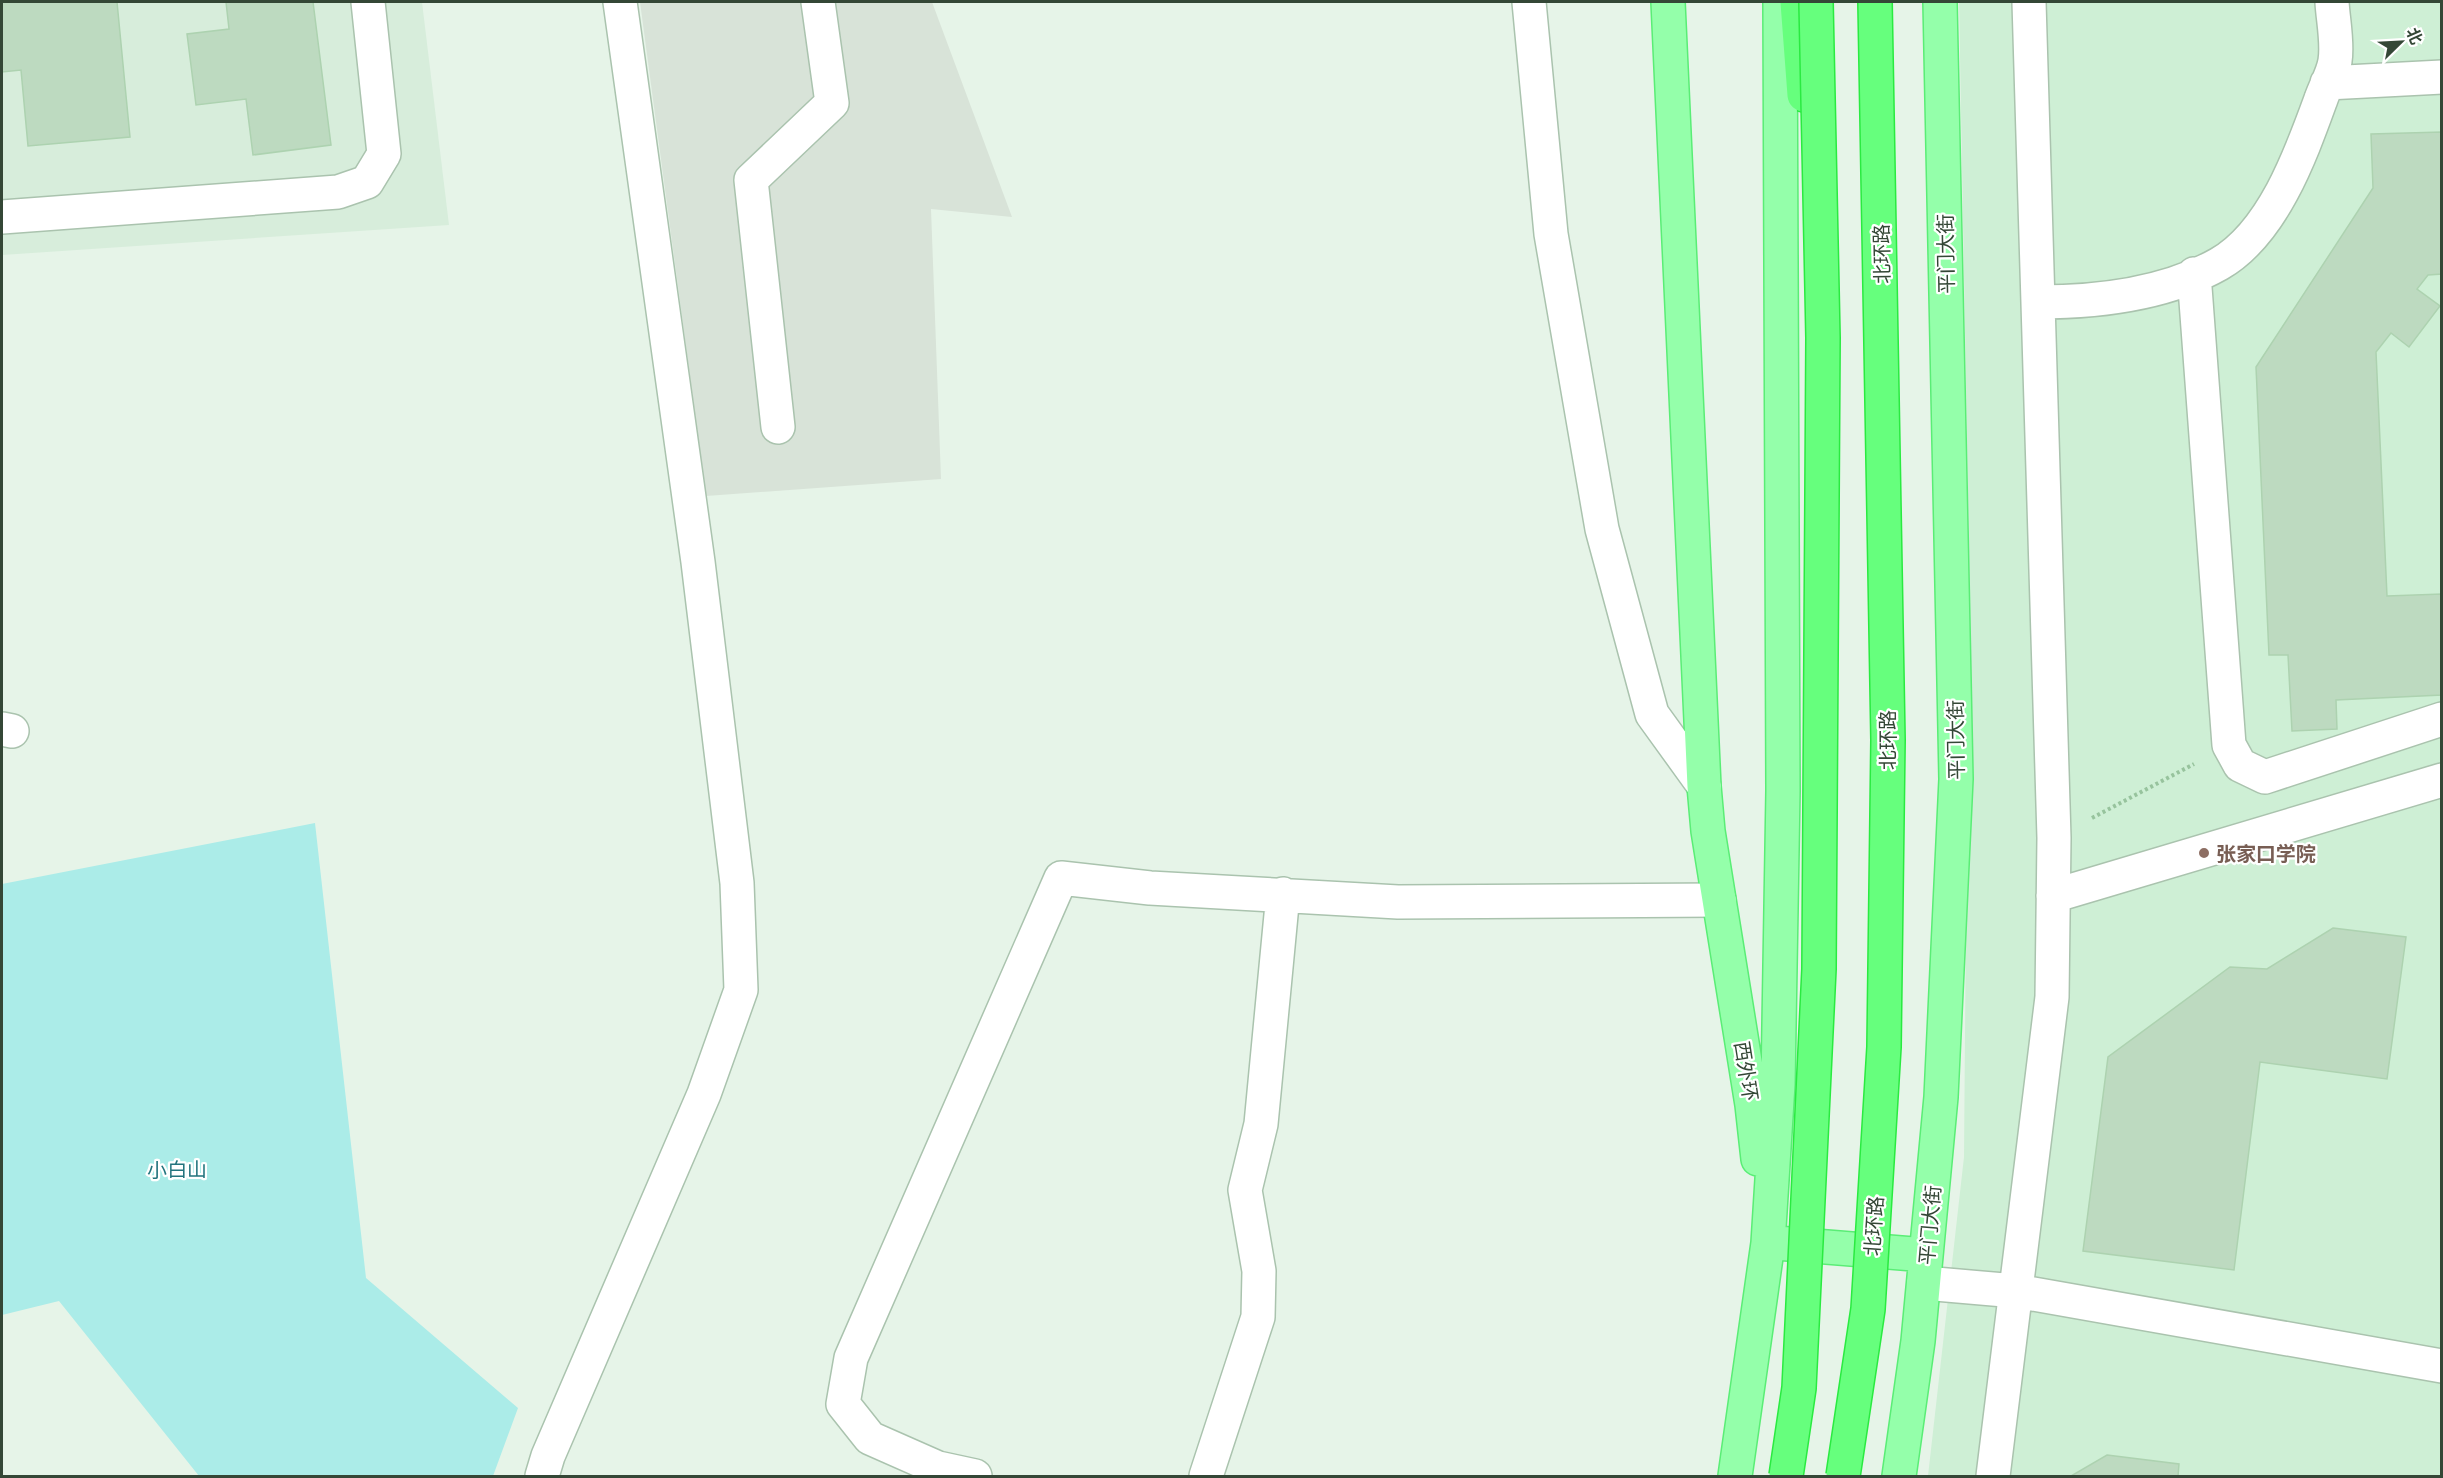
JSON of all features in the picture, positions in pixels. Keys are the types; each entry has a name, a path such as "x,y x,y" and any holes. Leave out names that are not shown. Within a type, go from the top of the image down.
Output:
{"highway":[{"path":"1797,2 1823,338"},
{"path":"1786,1476 1799,1388 1819,969 1823,338 1816,2"},
{"name":"北环路","path":"1843,1476 1868,1309 1884,1047 1888,740 1875,2"}],"main road":[{"name":"西外环","path":"1668,2 1704,786 1708,831 1752,1105 1768,1243"},
{"path":"1736,1476 1768,1243 1778,1084 1783,791 1780,2"},
{"name":"平门大街","path":"1899,1476 1925,1269 1941,1096 1956,779 1940,2"},
{"path":"1768,1243 1925,1269"}],"street":[{"path":"2,217 338,192 367,182 384,154 368,2"},
{"path":"542,1476 548,1456 704,1094 741,990 737,883 698,562 620,2"},
{"path":"778,427 751,180 832,103 818,2"},
{"path":"1529,2 1551,234 1602,529 1652,714 1704,786"},
{"path":"1993,1476 2052,997 2054,838 2029,2"},
{"path":"2038,302 2077,302 2128,295 2194,274 2220,263 2258,230 2298,162 2335,61 2332,2"},
{"path":"2327,83 2442,77"},
{"path":"2194,274 2229,745 2240,765 2265,777 2442,719"},
{"path":"2054,896 2442,780"},
{"path":"975,1476 938,1468 870,1438 843,1404 851,1358 1061,878 1150,888 1398,902 1719,900"},
{"path":"1206,1476 1258,1317 1259,1271 1245,1190 1261,1124 1283,894"},
{"path":"1925,1269 2016,1291 2442,1366"}],"path":[{"path":"2054,838 2229,745"}],"shaded area":[{"path":"2,2 422,2 449,225 2,255"},
{"path":"640,2 932,2 1012,217 931,209 941,479 706,496"},
{"name":"张家口学院","path":"1959,2 2441,2 2441,1476 1928,1476 1964,1157 1969,549"}],"green space":[{"name":"小白山","path":"315,823 366,1278 518,1408 493,1476 199,1476 59,1301 2,1315 2,884"}],"building":[{"path":"2,2 117,2 130,137 28,146 21,70 2,72"},
{"path":"226,2 313,2 331,145 253,155 246,99 196,105 187,34 229,29"},
{"path":"2442,132 2442,274 2428,275 2417,289 2440,306 2409,347 2391,333 2376,352 2387,596 2442,594 2442,695 2336,700 2337,729 2292,731 2288,655 2269,655 2256,367 2373,188 2371,134"},
{"path":"2333,928 2406,937 2387,1079 2260,1062 2234,1270 2083,1251 2108,1057 2230,967 2267,969"},
{"path":"2107,1455 2179,1464 2178,1476 2071,1476"}],"place":[{"name":"张家口学院","path":"2204,853"}]}
